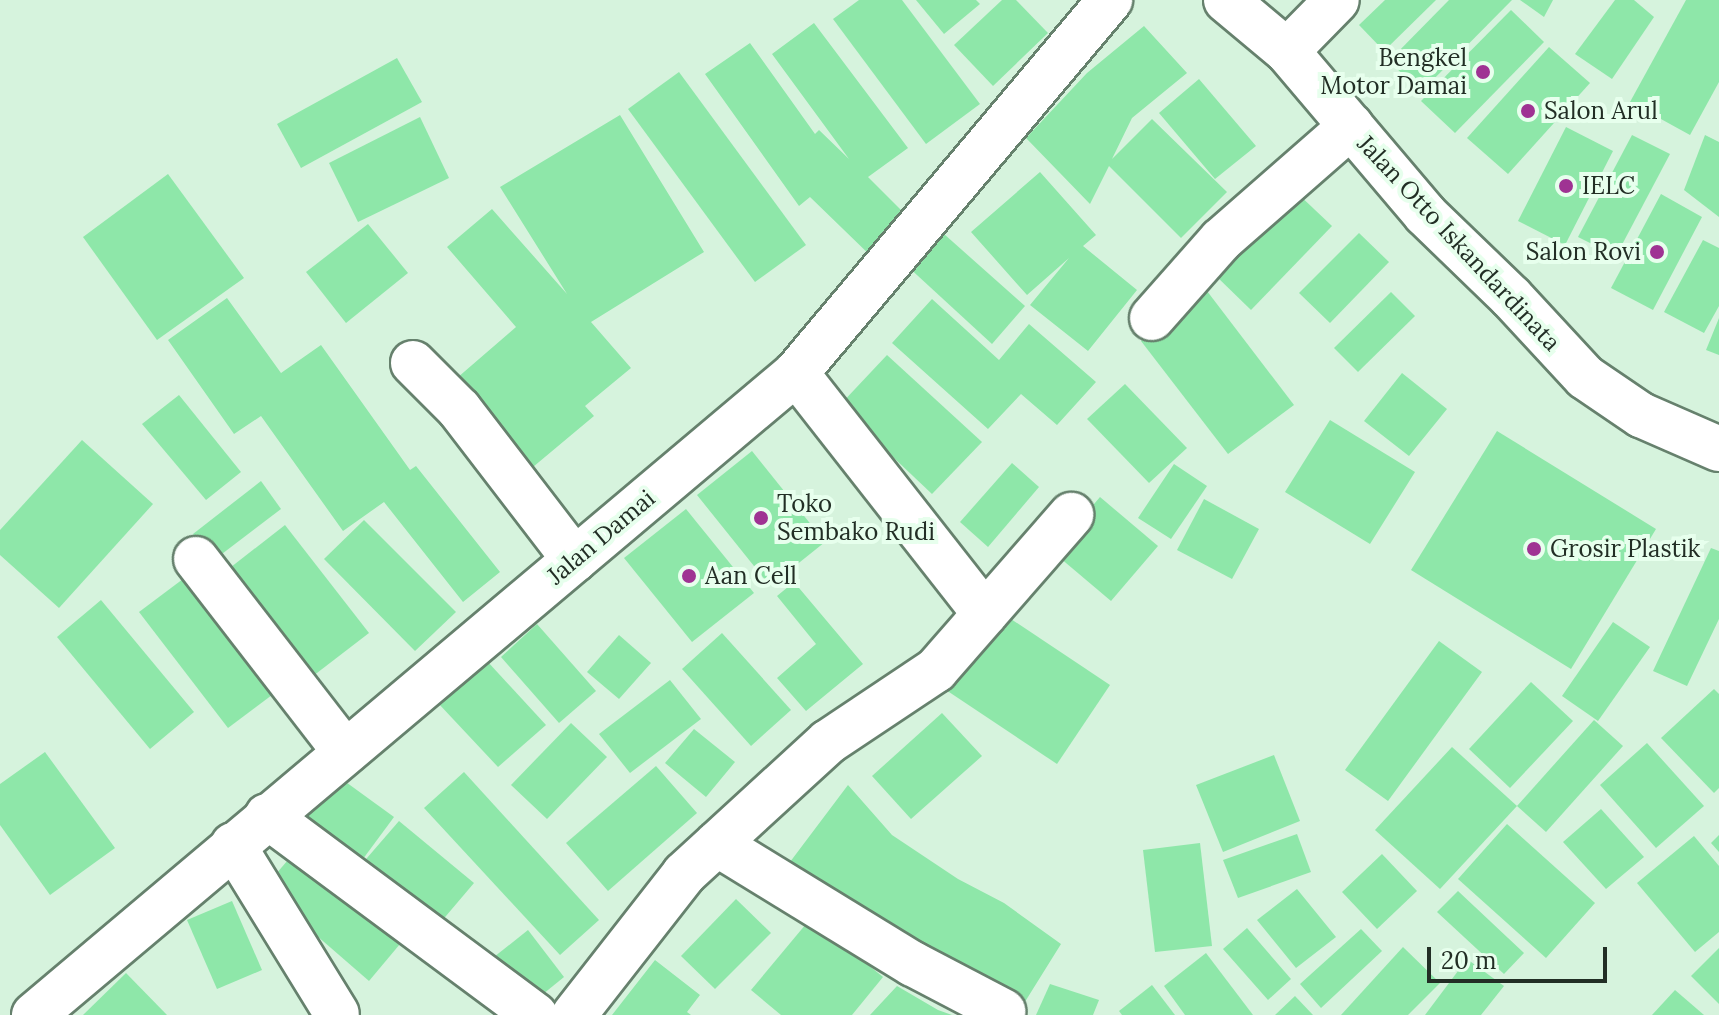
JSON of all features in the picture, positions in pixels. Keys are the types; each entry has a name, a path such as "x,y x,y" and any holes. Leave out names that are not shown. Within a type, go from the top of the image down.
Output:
{"street":[{"name":"Jalan Damai","path":"34,1015 796,373 1110,0"},
{"name":"Jalan Otto Iskandardinata","path":"1226,0 1287,51 1425,214 1511,297 1585,377 1641,415 1719,449"},
{"path":"1287,51 1337,0"},
{"path":"1152,318 1221,240 1351,126"},
{"path":"413,363 459,409 575,560"},
{"path":"796,373 985,614"},
{"path":"574,1015 684,874 828,742 936,670 1071,515"},
{"path":"196,559 345,752"},
{"path":"267,816 535,1015"},
{"path":"717,844 913,964 1003,1011"},
{"path":"233,845 337,1014"}],"building":[{"path":"859,0 902,0 980,104 926,144 833,19"},
{"path":"916,0 976,0 980,4 944,34"},
{"path":"1002,0 1016,0 1048,33 993,86 954,45"},
{"path":"1385,0 1436,0 1384,51 1359,25"},
{"path":"1449,0 1512,0 1421,92 1389,61"},
{"path":"1520,0 1553,0 1544,17"},
{"path":"1615,0 1634,0 1654,17 1612,79 1575,54"},
{"path":"1686,0 1719,0 1719,82 1690,135 1630,102"},
{"name":"Bengkel Motor Damai","path":"1511,10 1544,42 1455,133 1421,101"},
{"path":"814,23 908,148 868,177 913,222 875,260 810,197 799,206 705,74 750,43 815,134 819,130 849,159 772,54"},
{"path":"1144,26 1187,73 1132,118 1112,159 1152,119 1227,192 1181,238 1109,166 1090,204 1026,138 1087,73"},
{"name":"Salon Arul","path":"1549,47 1590,83 1508,174 1467,138"},
{"path":"397,58 422,102 301,168 277,124"},
{"path":"679,72 806,245 755,282 628,109"},
{"path":"1199,79 1256,146 1215,179 1159,113"},
{"path":"620,115 704,252 591,322 631,368 585,406 594,416 533,467 457,378 516,327 447,247 492,209 567,294 500,187"},
{"path":"420,117 449,178 358,222 329,163"},
{"name":"IELC","path":"1566,127 1613,151 1565,245 1518,221"},
{"path":"1632,135 1670,154 1616,256 1578,237"},
{"path":"1705,135 1719,142 1719,217 1684,190"},
{"path":"1040,172 1096,235 1083,246 1137,290 1088,351 1030,305 1069,258 1027,295 971,232"},
{"path":"168,174 244,278 157,340 83,237"},
{"path":"1295,191 1332,226 1251,310 1214,274"},
{"name":"Salon Rovi","path":"1661,194 1702,217 1653,310 1611,288"},
{"path":"368,224 408,273 346,323 306,272"},
{"path":"935,226 1025,306 992,344 905,264"},
{"path":"1359,233 1389,262 1330,323 1299,293"},
{"path":"1703,240 1719,248 1719,306 1704,333 1664,312"},
{"path":"1207,291 1294,405 1228,454 1141,341"},
{"path":"1391,292 1415,316 1358,372 1334,348"},
{"path":"227,298 281,373 321,345 410,470 416,466 500,572 463,602 384,502 343,531 261,416 234,434 168,340"},
{"path":"932,299 999,360 1029,324 1096,382 1057,425 1021,394 988,429 892,343"},
{"path":"1719,318 1719,355 1706,350"},
{"path":"887,355 982,442 932,494 839,406"},
{"path":"1402,373 1447,409 1409,456 1364,421"},
{"path":"1125,384 1187,448 1149,483 1087,419"},
{"path":"179,395 241,472 206,500 142,424"},
{"path":"1330,420 1415,472 1370,544 1285,492"},
{"name":"Grosir Plastik","path":"1497,431 1656,529 1571,669 1411,570"},
{"path":"82,440 153,504 59,608 0,555 0,530"},
{"name":"Toko Sembako Rudi","path":"752,451 825,542 770,586 697,495"},
{"path":"1012,463 1039,487 988,547 960,522"},
{"path":"1174,464 1207,486 1171,539 1138,518"},
{"path":"261,481 281,509 214,560 193,534"},
{"path":"1100,497 1158,546 1111,601 1053,552"},
{"path":"1204,499 1259,529 1232,579 1177,550"},
{"name":"Aan Cell","path":"686,509 754,593 692,642 624,558"},
{"path":"364,520 456,612 415,651 324,559"},
{"path":"285,525 369,633 300,686 217,578"},
{"path":"1711,548 1719,551 1719,619 1687,686 1653,671"},
{"path":"191,573 280,689 228,728 139,612"},
{"path":"794,582 863,664 806,711 777,678 816,644 777,596"},
{"path":"101,600 194,712 150,749 57,637"},
{"path":"996,609 1110,685 1057,764 943,688"},
{"path":"1613,622 1650,647 1598,721 1562,696"},
{"path":"537,624 596,691 559,723 501,657"},
{"path":"722,633 791,710 751,746 682,669"},
{"path":"619,635 651,663 619,699 587,672"},
{"path":"1439,641 1482,672 1388,801 1345,770"},
{"path":"487,661 546,725 498,767 438,703"},
{"path":"670,680 701,719 630,773 599,734"},
{"path":"1531,682 1573,721 1510,788 1469,749"},
{"path":"1714,689 1719,694 1719,788 1714,793 1661,738"},
{"path":"942,713 982,756 911,819 872,776"},
{"path":"1594,720 1623,746 1546,832 1517,806"},
{"path":"571,723 607,757 547,819 511,785"},
{"path":"694,729 735,762 706,797 665,763"},
{"path":"1647,743 1704,806 1656,848 1600,785"},
{"path":"1452,747 1517,806 1440,889 1375,830"},
{"path":"45,752 115,848 50,895 0,825 0,784"},
{"path":"1274,755 1300,821 1223,852 1196,785"},
{"path":"656,766 697,813 608,891 566,843"},
{"path":"332,772 394,817 360,863 297,818"},
{"path":"464,772 599,920 560,955 424,808"},
{"path":"848,785 892,835 958,879 1004,903 1061,944 1018,1013 847,905 790,862"},
{"path":"1601,809 1644,857 1606,889 1563,842"},
{"path":"399,821 474,883 429,936 354,873"},
{"path":"1507,824 1595,903 1546,958 1458,879"},
{"path":"1297,834 1311,872 1238,898 1223,860"},
{"path":"1719,835 1719,852 1711,843"},
{"path":"1694,836 1719,866 1719,932 1695,952 1637,883"},
{"path":"1200,843 1212,946 1155,952 1143,850"},
{"path":"294,853 400,944 369,981 263,889"},
{"path":"1382,854 1417,891 1377,929 1342,892"},
{"path":"1297,889 1336,937 1296,968 1257,920"},
{"path":"1458,891 1524,953 1504,974 1437,912"},
{"path":"736,899 771,933 715,989 681,956"},
{"path":"232,901 262,970 217,989 187,920"},
{"path":"811,918 883,977 852,1015 781,1015 751,990"},
{"path":"1247,928 1291,979 1268,1000 1223,949"},
{"path":"1361,929 1382,951 1321,1008 1300,984"},
{"path":"528,930 564,977 532,1003 494,957"},
{"path":"1403,947 1440,983 1408,1015 1341,1015"},
{"path":"1719,948 1719,1004 1691,976"},
{"path":"1206,953 1253,1015 1185,1015 1164,986"},
{"path":"1467,959 1504,986 1481,1015 1425,1015"},
{"path":"655,960 700,995 687,1012 691,1015 612,1015"},
{"path":"126,973 167,1015 83,1015"},
{"path":"1050,984 1099,1000 1093,1015 1036,1015"},
{"path":"1152,985 1175,1015 1122,1015 1119,1011"},
{"path":"897,986 938,1010 952,1015 870,1015"},
{"path":"1675,990 1704,1015 1652,1015"},
{"path":"1295,996 1313,1015 1275,1015"}],"place":[{"name":"Bengkel Motor Damai","path":"1483,72"},
{"name":"Salon Arul","path":"1528,111"},
{"name":"IELC","path":"1566,186"},
{"name":"Salon Rovi","path":"1657,252"},
{"name":"Toko Sembako Rudi","path":"761,518"},
{"name":"Grosir Plastik","path":"1534,549"},
{"name":"Aan Cell","path":"689,576"}]}
